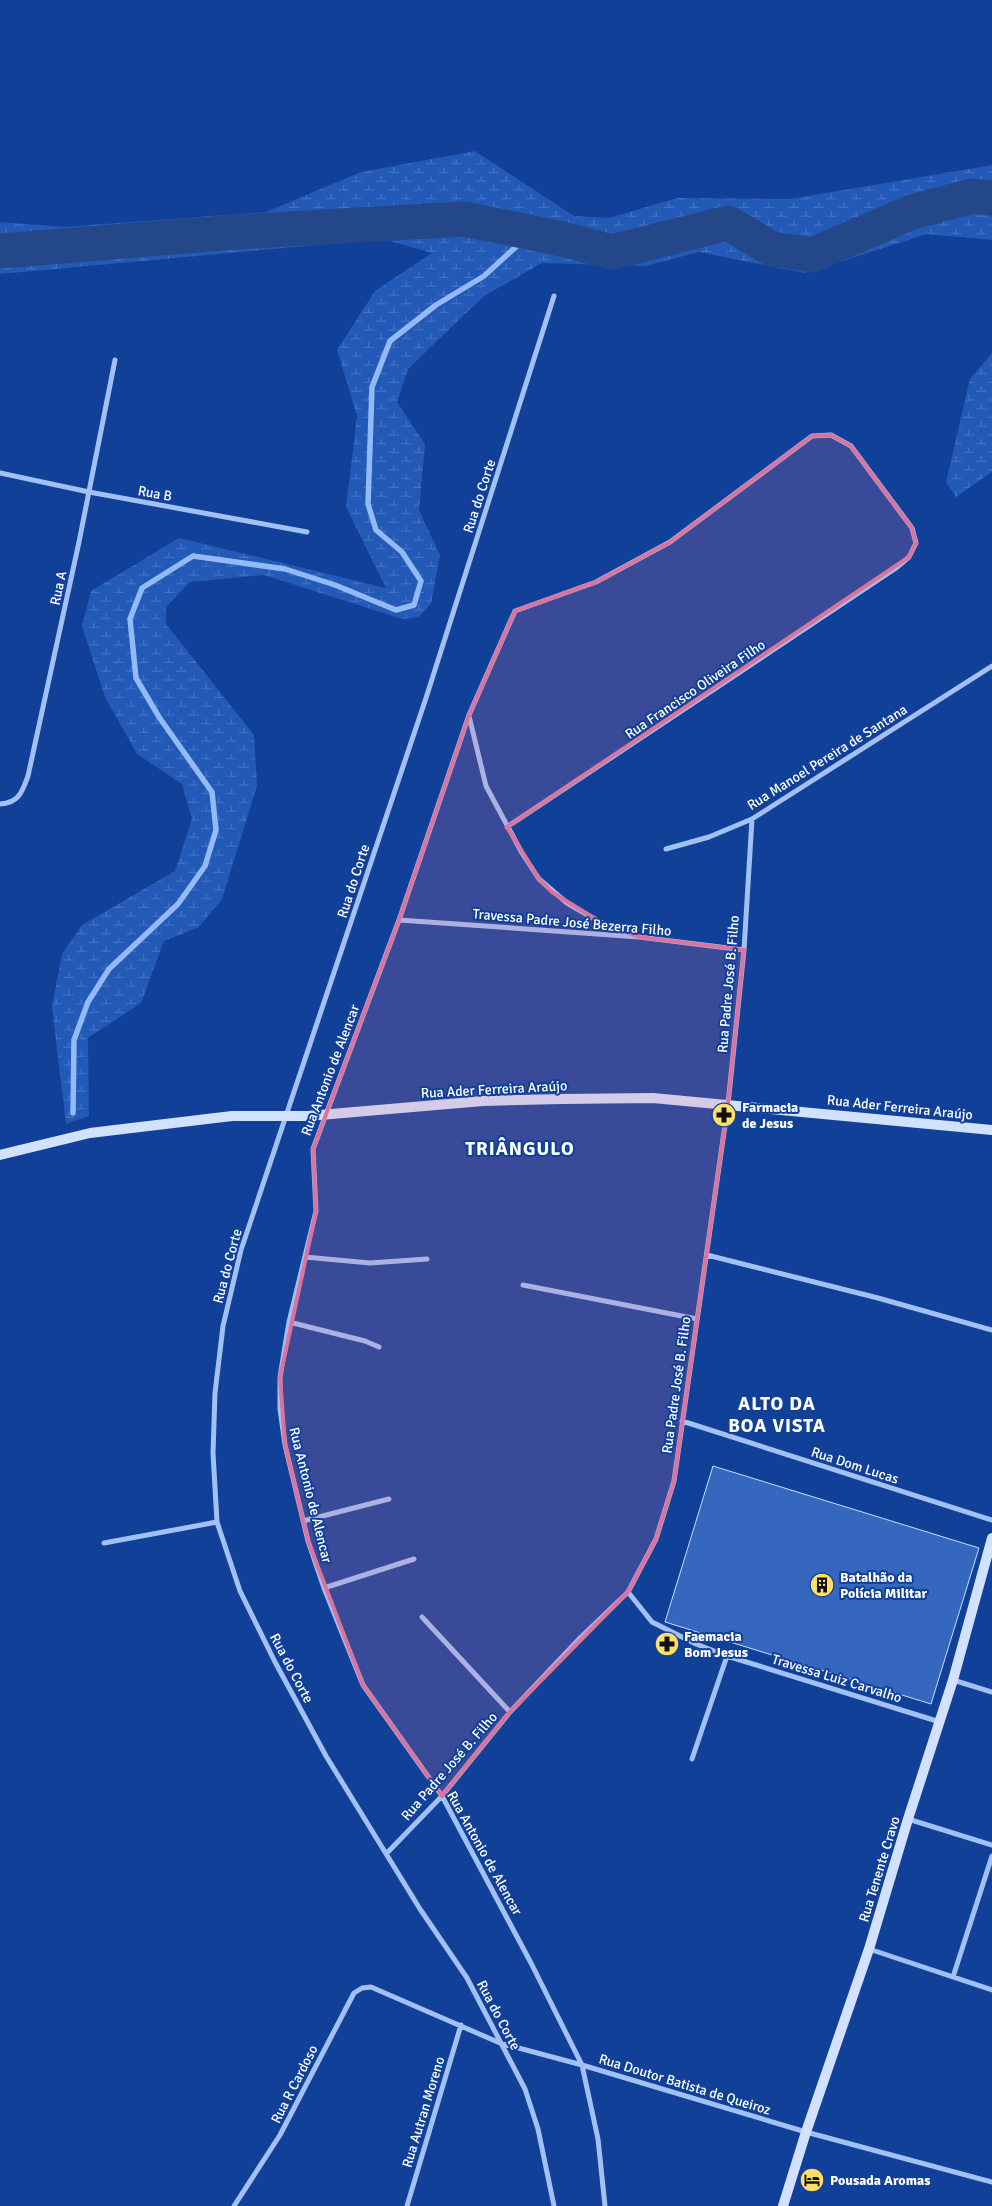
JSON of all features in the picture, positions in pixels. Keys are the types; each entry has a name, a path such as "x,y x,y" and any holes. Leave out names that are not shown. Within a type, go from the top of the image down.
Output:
{"street":[{"name":"Rua do Corte","path":"554,296 426,698 241,1250 223,1326 215,1393 213,1453 217,1522 240,1591 275,1662 326,1756 420,1909 467,1978 525,2089 538,2129 554,2206"},
{"name":"Rua A","path":"0,804 15,801 22,794 28,776 89,492 115,360"},
{"name":"Rua Francisco Oliveira Filho","path":"507,828 896,568 909,557 916,543 912,528 851,446 831,435 812,436 670,542 596,582 515,611"},
{"name":"Rua B","path":"0,473 89,492 307,532"},
{"name":"Rua Antonio de Alencar","path":"515,611 469,715 399,920 312,1149 316,1211 289,1322 280,1377 280,1410 284,1445 303,1521 324,1588 363,1685 442,1796 531,1963 582,2065 598,2139 606,2206"},
{"name":"Rua Manoel Pereira de Santana","path":"666,849 709,838 752,819 992,666"},
{"path":"469,715 486,786 507,828 539,879 567,903 600,922 640,937"},
{"name":"Rua Padre José B. Filho","path":"387,1854 442,1796 510,1712 580,1638 628,1592 656,1539 674,1481 728,1104 744,950 752,819"},
{"name":"Travessa Padre José Bezerra Filho","path":"399,920 640,937 744,950"},
{"name":"Rua Ader Ferreira Araújo","path":"0,1154 90,1133 232,1116 326,1114 483,1101 562,1099 653,1098 992,1130"},
{"path":"707,1255 878,1298 992,1330"},
{"path":"305,1257 370,1263 427,1258"},
{"path":"523,1285 698,1319"},
{"path":"289,1322 365,1341 379,1347"},
{"name":"Rua Dom Lucas","path":"682,1421 992,1520"},
{"path":"303,1521 389,1499"},
{"path":"104,1544 217,1522"},
{"name":"Rua Tenente Cravo","path":"783,2206 806,2132 869,1949 908,1819 953,1680 992,1538"},
{"path":"324,1588 414,1559"},
{"name":"Travessa Luiz Carvalho","path":"628,1592 652,1622 696,1644 727,1656 940,1722"},
{"path":"422,1617 510,1712"},
{"path":"692,1759 727,1656"},
{"path":"953,1680 992,1692"},
{"path":"908,1819 992,1845"},
{"path":"953,1976 992,1856"},
{"path":"869,1949 992,1990"},
{"name":"Rua R Cardoso","path":"234,2206 280,2135 354,1992 362,1988 371,1987 379,1989"},
{"name":"Rua Doutor Batista de Queiroz","path":"379,1989 500,2043 582,2065 806,2132 992,2182"},
{"name":"Rua Autran Moreno","path":"407,2206 461,2025"}],"highlighted area":[{"path":"831,435 851,446 912,528 916,543 909,557 507,827 539,879 552,892 600,922 639,937 744,950 728,1104 674,1481 656,1539 628,1592 510,1712 442,1796 363,1685 308,1541 285,1445 280,1377 316,1211 313,1149 399,920 469,715 515,611 596,582 670,542 812,436"}],"green space":[{"path":"475,151 574,216 609,218 677,198 790,199 992,165 992,240 927,234 805,273 699,252 645,266 542,263 484,296 408,369 397,402 425,444 419,510 440,555 431,604 419,617 402,619 264,575 190,582 166,607 166,624 254,735 257,786 222,899 199,927 164,941 141,1003 88,1038 89,1116 66,1124 52,1007 62,954 82,925 175,871 192,819 182,784 137,754 105,697 82,626 91,591 179,538 386,588 346,507 357,416 337,350 375,291 432,253 383,239 0,274 0,222 64,227 266,212 361,172"},
{"path":"992,353 992,472 956,497 946,482 970,379"}],"building":[{"name":"Batalhão da Polícia Militar","path":"713,1466 979,1548 931,1704 665,1622"}],"waterway":[{"path":"0,251 236,232 464,219 562,239 612,252 728,223 772,249 812,255 912,212 972,196 992,198"},
{"path":"73,1113 74,1040 88,1002 109,969 178,904 205,866 216,830 212,792 159,717 136,678 130,619 142,588 193,556 285,569 335,585 396,610 414,605 421,581 402,552 376,530 368,504 372,387 390,341 436,305 484,276 531,233"}],"place":[{"name":"Farmacia de Jesus","path":"724,1115"},
{"name":"Batalhão da Polícia Militar","path":"822,1585"},
{"name":"Faemacia Bom Jesus","path":"667,1644"},
{"name":"Pousada Aromas","path":"812,2180"}],"district":[{"name":"TRIÂNGULO","path":"520,1148"},
{"name":"ALTO DA BOA VISTA","path":"777,1414"}]}
